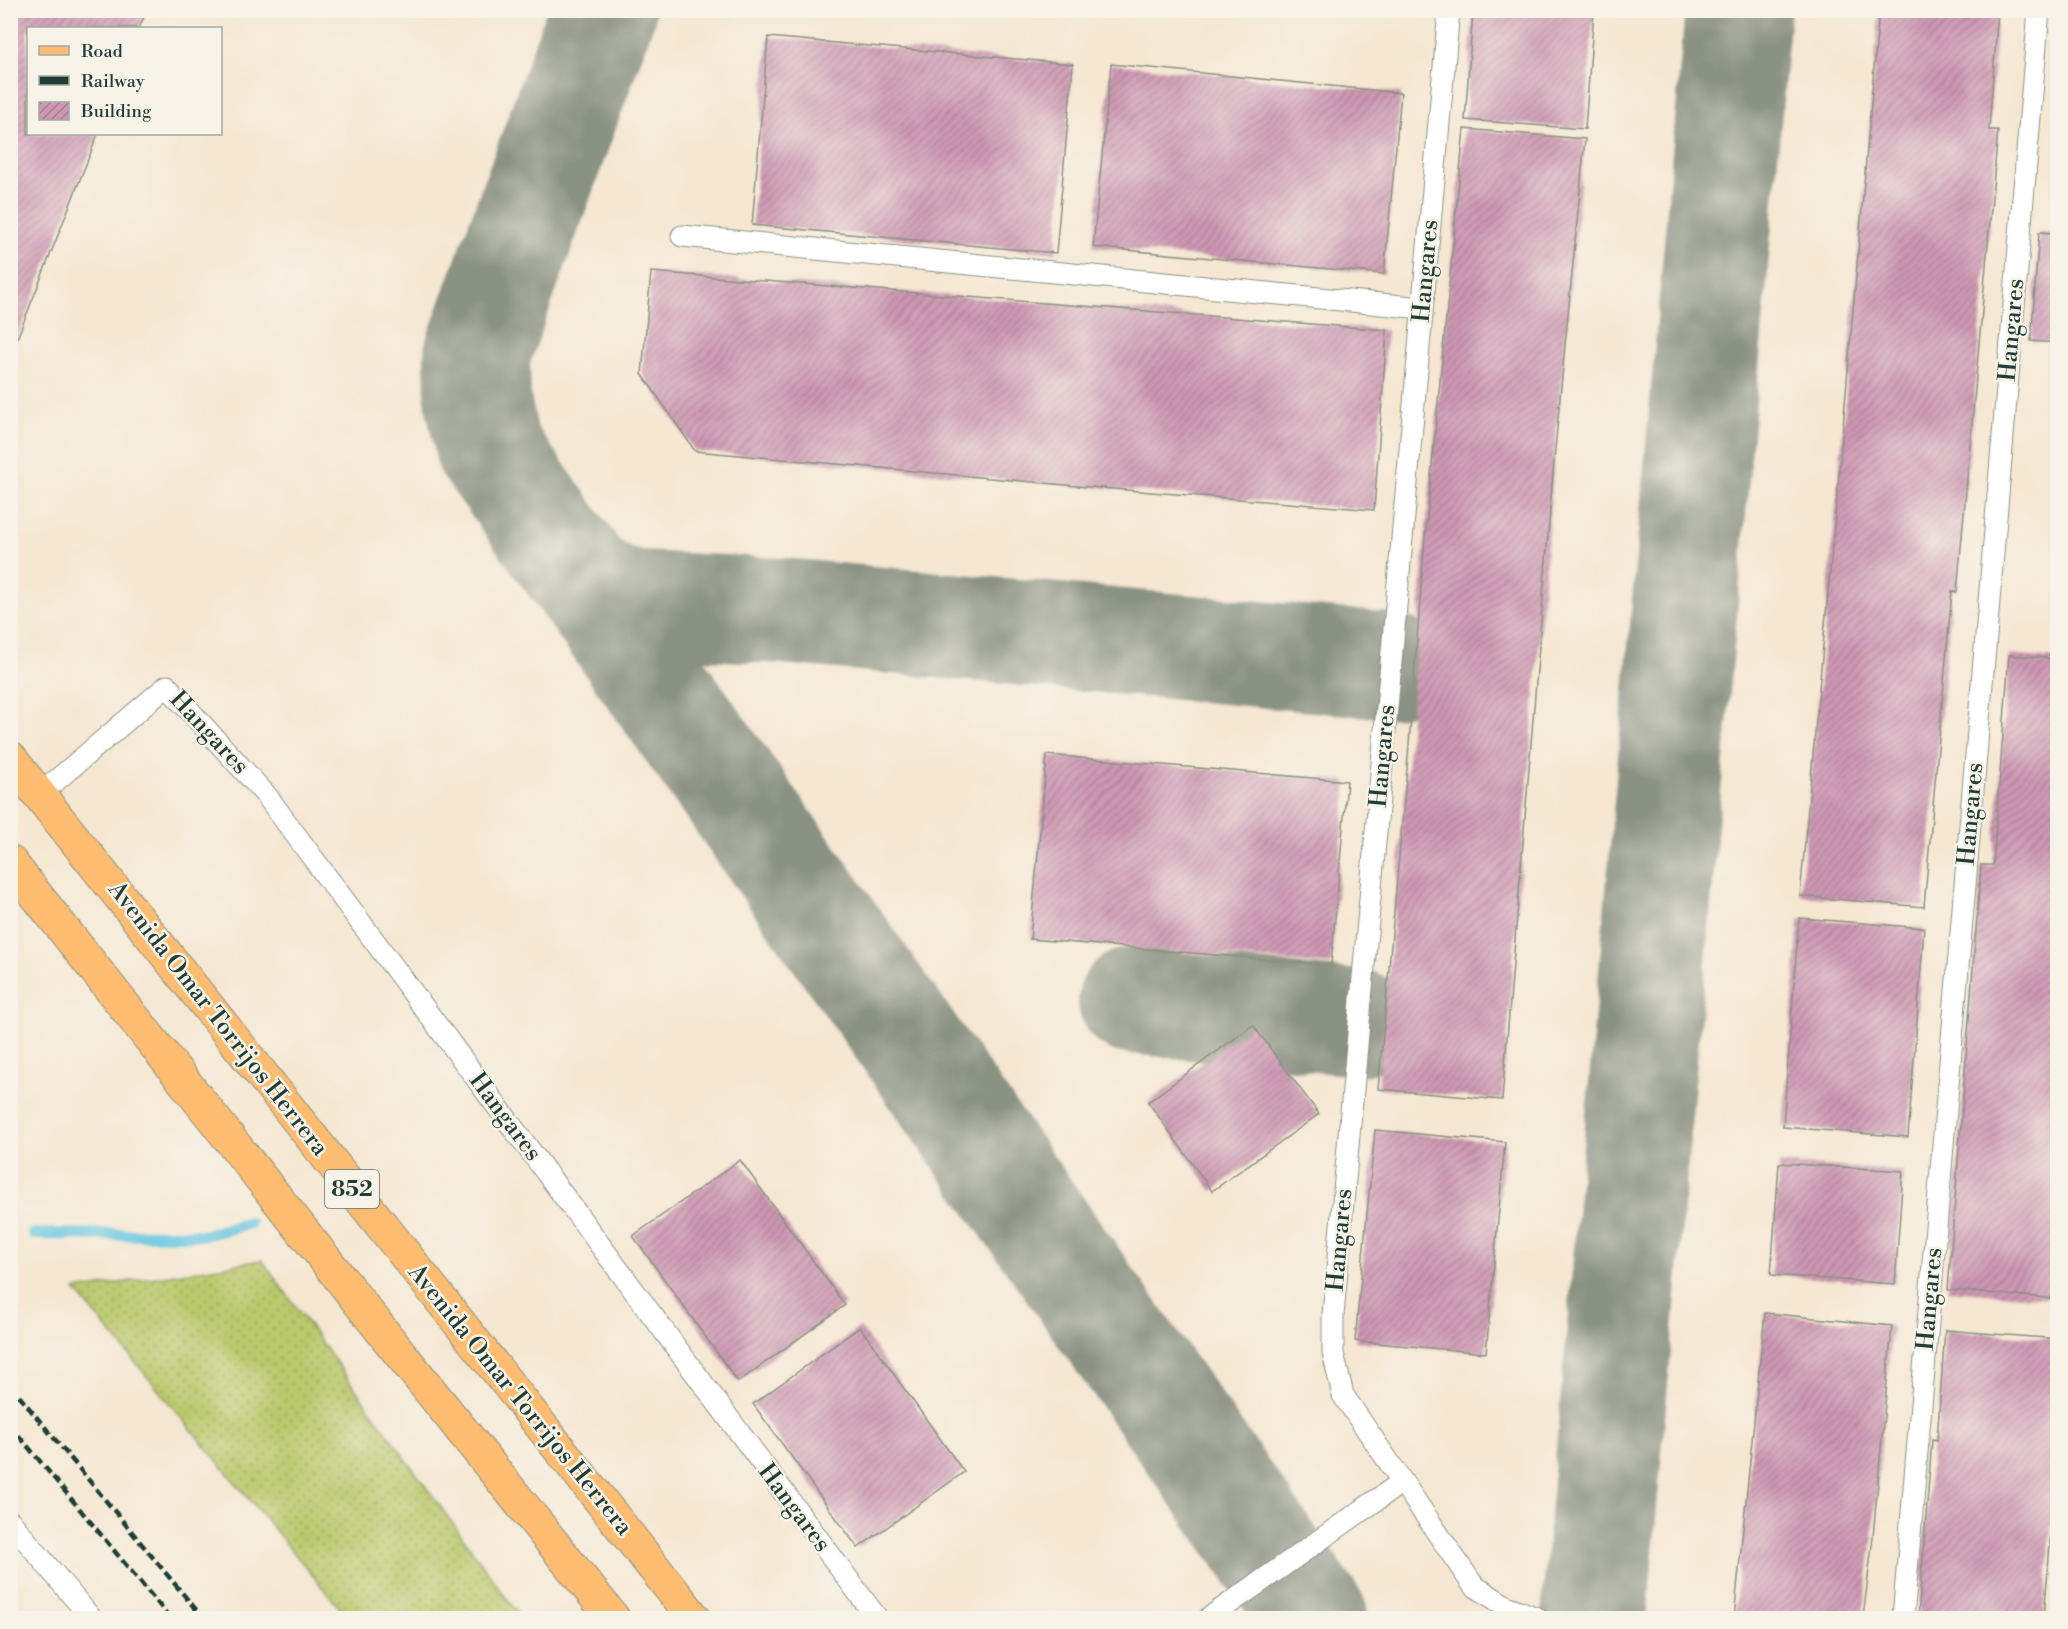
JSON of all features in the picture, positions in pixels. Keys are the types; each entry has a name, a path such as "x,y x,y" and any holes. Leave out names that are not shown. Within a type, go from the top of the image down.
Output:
{"main road":[{"name":"Avenida Omar Torrijos Herrera","path":"10,758 694,1618"},
{"name":"852","path":"10,862 613,1618"}],"lane":[{"name":"Hangares","path":"1449,10 1333,1353 1342,1395 1473,1585 1506,1606 1537,1618"},
{"name":"Hangares","path":"1903,1618 2039,10"},
{"path":"682,236 1422,308"},
{"name":"Hangares","path":"39,795 167,686 266,795 877,1618"},
{"path":"1209,1618 1402,1482"},
{"path":"10,1521 91,1618"}],"green space":[{"path":"262,1260 521,1618 348,1618 75,1290"}],"building":[{"path":"10,10 147,10 139,27 27,27 27,135 98,135 11,354"},
{"path":"1473,10 1594,10 1585,129 1465,120"},
{"path":"1879,10 1998,10 1989,130 1998,130 1957,592 1952,591 1924,907 1800,896"},
{"path":"768,37 1073,64 1056,253 752,225"},
{"path":"1111,64 1401,93 1384,274 1093,247"},
{"path":"1464,129 1585,139 1555,449 1502,1100 1378,1089 1424,549"},
{"path":"2039,232 2058,233 2058,343 2031,341"},
{"path":"651,272 1387,330 1374,510 1076,486 695,451 642,374"},
{"path":"2009,655 2058,659 2058,1299 1948,1290 1981,865 1993,865"},
{"path":"1047,755 1347,781 1331,965 1030,939"},
{"path":"1799,918 1924,928 1908,1137 1783,1127"},
{"path":"1253,1025 1319,1114 1212,1191 1148,1102"},
{"path":"1375,1130 1505,1142 1486,1353 1355,1341"},
{"path":"740,1160 845,1305 738,1382 633,1236"},
{"path":"1779,1163 1903,1171 1895,1284 1771,1275"},
{"path":"1765,1313 1892,1326 1873,1537 1863,1618 1734,1618"},
{"path":"860,1327 964,1472 858,1548 753,1404"},
{"path":"1945,1330 2058,1339 2058,1445 2044,1618 1918,1618 1932,1440 1937,1441"}],"waterway":[{"path":"34,1234 205,1235 250,1223"}],"taxiway":[{"path":"603,10 477,354 478,400 488,449 583,580 1315,1618"},
{"path":"1594,1618 1738,10"},
{"path":"583,580 616,600 642,604 783,611 1390,666"},
{"path":"1131,1001 1359,1023"}],"railway":[{"path":"10,1385 203,1618"},
{"path":"10,1425 170,1618"}]}
